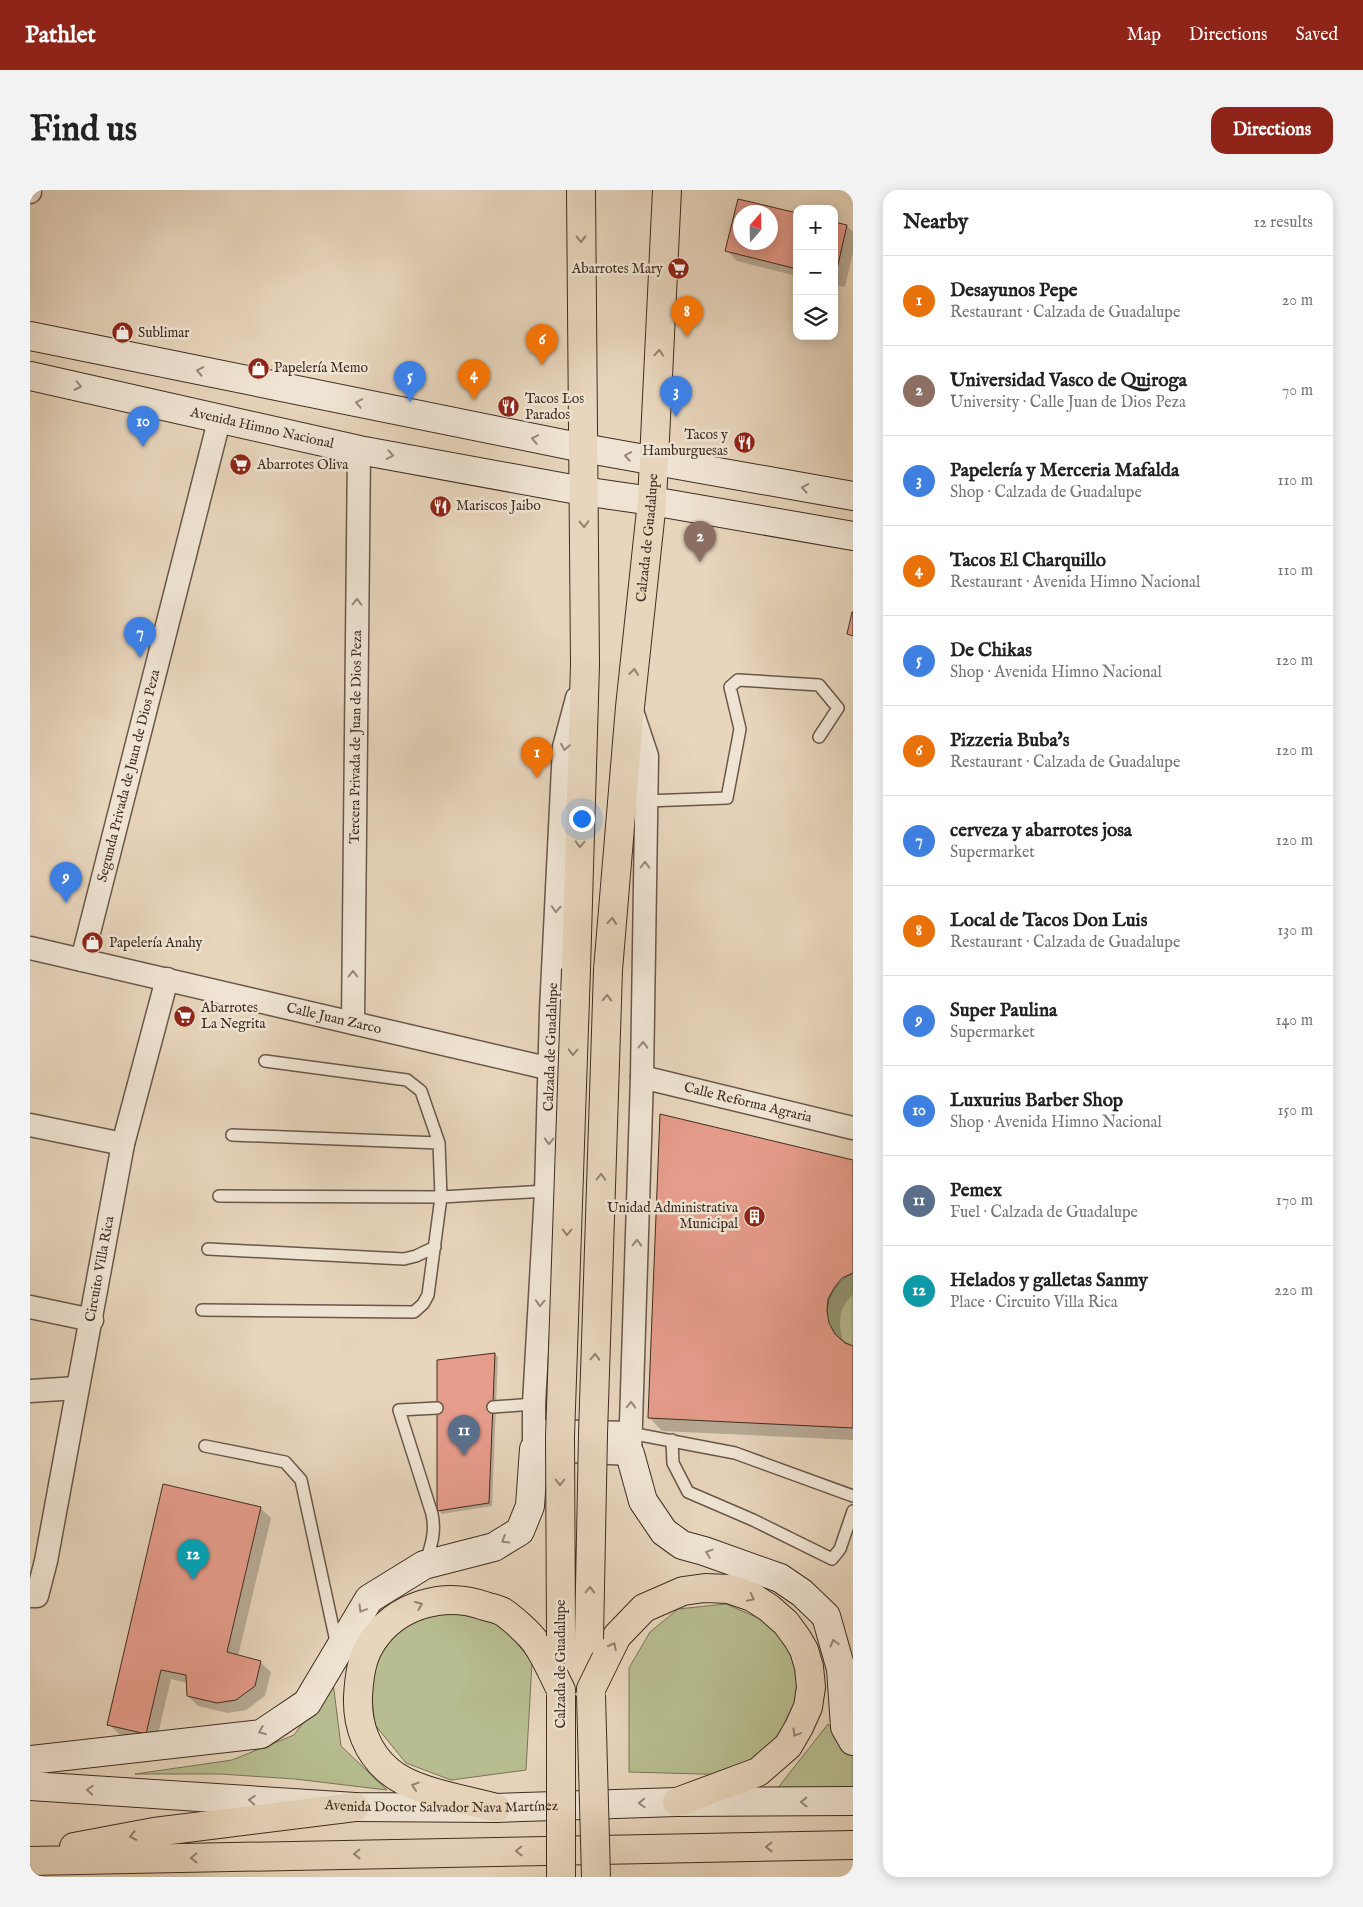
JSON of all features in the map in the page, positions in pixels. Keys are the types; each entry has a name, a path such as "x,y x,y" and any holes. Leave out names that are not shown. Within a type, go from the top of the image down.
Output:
{"main road":[{"name":"Calzada de Guadalupe","path":"561,1877 560,1437 585,665 580,190"},
{"name":"Calzada de Guadalupe","path":"596,1877 589,1638 593,1424 608,970 630,706 652,501 667,190"},
{"path":"30,336 583,448 853,496"},
{"name":"Avenida Himno Nacional","path":"30,376 220,417 359,450 583,491 853,536"},
{"path":"30,1760 261,1734 307,1703 369,1599 424,1565 494,1548 520,1531 530,1506 535,1440"},
{"path":"630,1444 643,1501 664,1532 682,1545 780,1578 802,1592 826,1616 841,1669 845,1727 853,1741"},
{"path":"591,1692 617,1636 644,1608 683,1590 729,1589 752,1597 769,1608 786,1624 797,1638 810,1667 811,1687 808,1707 788,1746 758,1772 677,1802"},
{"path":"496,1808 409,1785 378,1761 362,1734 358,1719 360,1675 364,1658 371,1644 381,1630 394,1619 428,1602 449,1599 475,1602 503,1612 536,1642 561,1692"},
{"name":"Avenida Doctor Salvador Nava Martínez","path":"30,1786 355,1807 496,1808 677,1802 853,1801"},
{"path":"30,1855 154,1832 355,1807"},
{"path":"30,1861 853,1845"}],"street":[{"name":"Segunda Privada de Juan de Dios Peza","path":"82,960 220,417"},
{"name":"Tercera Privada de Juan de Dios Peza","path":"353,1023 359,450"},
{"name":"Calzada de Guadalupe","path":"535,1440 534,1404 546,1191 552,1001 564,748 585,665"},
{"name":"Calzada de Guadalupe","path":"630,706 647,756 642,1077 630,1444"},
{"name":"Calle Juan Zarco","path":"30,948 551,1069"},
{"name":"Circuito Villa Rica","path":"34,1596 38,1561 92,1320 124,1144 167,980"},
{"name":"Calle Reforma Agraria","path":"642,1077 853,1128"},
{"path":"30,1125 124,1144"},
{"path":"30,1306 92,1320"},
{"path":"30,1391 77,1388"},
{"path":"535,1440 630,1444"}],"lane":[{"path":"646,801 727,798 740,729 730,687 738,680 819,685 838,708 819,737"},
{"path":"202,1310 414,1312 423,1304 428,1295 441,1197 439,1143 421,1091 407,1080 265,1061"},
{"path":"232,1135 439,1143"},
{"path":"219,1196 441,1197 546,1191"},
{"path":"208,1249 404,1259 416,1256 435,1247"},
{"path":"493,1407 534,1404"},
{"path":"424,1565 433,1542 435,1528 399,1410 437,1408"},
{"path":"672,1440 673,1463 688,1492 753,1520 832,1559 840,1549 853,1512"},
{"path":"630,1444 672,1440 735,1454 853,1496"},
{"path":"205,1446 285,1462 301,1480 338,1651"}],"green space":[{"path":"853,1273 853,1346 841,1340 833,1331 828,1321 827,1311 829,1300 834,1290 842,1280"},
{"path":"726,1604 763,1620 794,1652 804,1690 792,1732 737,1775 629,1772 629,1668 650,1632 678,1609"},
{"path":"464,1612 500,1622 532,1662 526,1770 451,1780 406,1763 375,1725 369,1677 387,1636 425,1613"},
{"path":"333,1682 341,1746 387,1790 295,1779 220,1774 135,1774 232,1760 294,1735"},
{"path":"828,1724 853,1754 853,1788 777,1789"}],"building":[{"path":"738,199 763,205 736,205"},
{"path":"778,208 793,212 793,268 725,251 733,219 733,250 778,250"},
{"path":"838,223 847,225 838,265"},
{"path":"853,612 853,636 847,634"},
{"name":"Unidad Administrativa Municipal","path":"660,1114 853,1160 853,1273 842,1278 834,1288 828,1299 827,1311 829,1323 835,1334 845,1343 853,1346 853,1428 648,1418"},
{"path":"495,1353 489,1503 437,1511 437,1360"},
{"path":"163,1484 261,1507 227,1652 261,1661 255,1686 236,1700 217,1703 187,1696 186,1675 161,1670 146,1734 107,1725"}],"place":[{"name":"Abarrotes Mary","path":"679,269"},
{"name":"Sublimar","path":"122,333"},
{"name":"Local de Tacos Don Luis","path":"687,337"},
{"name":"Pizzeria Buba's","path":"542,365"},
{"name":"Papelería Memo","path":"258,368"},
{"name":"Tacos El Charquillo","path":"474,400"},
{"name":"De Chikas","path":"410,402"},
{"name":"Tacos Los Parados","path":"509,407"},
{"name":"Papelería y Merceria Mafalda","path":"676,417"},
{"name":"Tacos y Hamburguesas","path":"744,443"},
{"name":"Luxurius Barber Shop","path":"143,447"},
{"name":"Abarrotes Oliva","path":"241,465"},
{"name":"Mariscos Jaibo","path":"440,506"},
{"name":"Universidad Vasco de Quiroga","path":"700,562"},
{"name":"cerveza y abarrotes josa","path":"140,658"},
{"name":"Desayunos Pepe","path":"537,778"},
{"name":"Super Paulina","path":"66,903"},
{"name":"Papelería Anahy","path":"93,943"},
{"name":"Abarrotes La Negrita","path":"185,1016"},
{"name":"Unidad Administrativa Municipal","path":"754,1216"},
{"name":"Pemex","path":"464,1456"},
{"name":"Helados y galletas Sanmy","path":"193,1580"}]}
